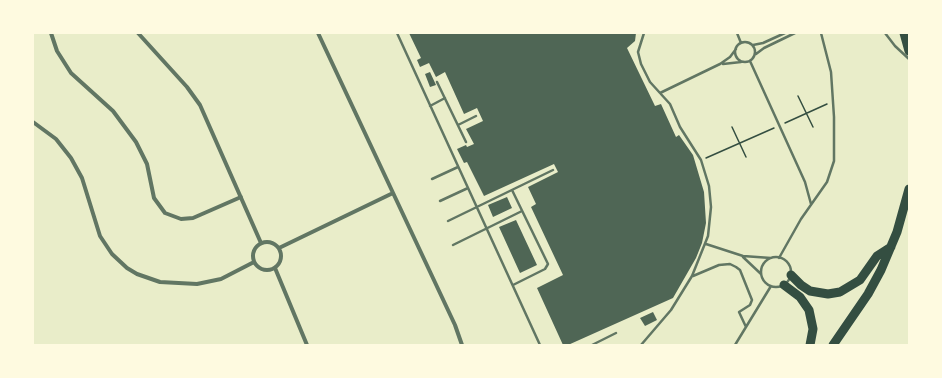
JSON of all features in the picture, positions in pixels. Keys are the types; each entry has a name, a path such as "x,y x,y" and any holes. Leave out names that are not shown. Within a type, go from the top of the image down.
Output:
{"highway":[{"path":"904,33 909,51"},
{"path":"833,345 868,294 891,247 909,189"},
{"path":"791,275 801,285 810,291 828,294 840,292 860,280 877,256 891,247"},
{"path":"784,285 800,297 809,310 813,329 810,345"}],"street":[{"path":"51,33 57,51 71,73 113,111 136,142 147,164 154,198 165,213 175,218 193,218 241,197"},
{"path":"138,33 187,87 200,105 260,243"},
{"path":"318,33 455,325 462,345"},
{"path":"33,122 56,140 71,158 82,178 100,236 112,254 127,268 137,274 160,282 197,284 221,279 254,262"},
{"path":"279,248 393,194"},
{"path":"271,242 279,248 281,258 275,268 263,270 254,262 254,250 260,243 271,242"},
{"path":"275,268 307,345"}],"lane":[{"path":"397,33 540,345"},
{"path":"641,345 671,310 692,276 706,244 711,222 711,196 707,176 701,160 680,127 670,104 650,82 639,59 638,52 644,33"},
{"path":"737,33 741,43"},
{"path":"660,93 720,64 730,56 741,43 747,42 753,45 763,43 785,33"},
{"path":"720,64 750,61 764,48 795,33"},
{"path":"779,258 794,230 827,182 832,168 835,151 834,101 830,65 821,33"},
{"path":"885,33 895,46 909,59"},
{"path":"753,45 755,55"},
{"path":"736,49 736,57 742,62"},
{"path":"750,61 805,182 811,204"},
{"path":"437,82 466,142"},
{"path":"430,106 445,98"},
{"path":"458,125 476,116"},
{"path":"432,179 458,167"},
{"path":"448,221 553,170"},
{"path":"440,201 468,188"},
{"path":"512,190 548,266 545,269 513,285"},
{"path":"453,245 522,211"},
{"path":"706,244 743,256 779,258 787,262 791,275 784,285 771,286 765,282 762,275 743,256"},
{"path":"762,275 763,266 766,262 774,258"},
{"path":"692,276 719,265 730,264 740,270 752,300 750,305 739,312 746,327"},
{"path":"735,345 771,286"},
{"path":"592,345 616,333"}],"path":[{"path":"798,96 813,126"},
{"path":"701,160 834,101"},
{"path":"732,127 746,157"}],"building":[{"path":"409,33 636,33 635,41 627,48 655,106 661,104 676,137 679,135 693,155 704,192 706,223 702,243 696,258 673,298 568,345 563,345 537,288 563,275 531,207 536,204 528,187 558,172 554,164 484,196 467,162 464,163 457,149 466,145 467,147 474,144 466,129 483,121 477,108 464,114 445,72 436,77 429,63 420,67 417,60 421,58"},
{"path":"430,72 436,85 430,87 425,74"},
{"path":"507,197 512,208 493,217 488,205"},
{"path":"516,220 537,265 520,273 499,227"},
{"path":"653,312 657,320 645,326 640,318"}]}
